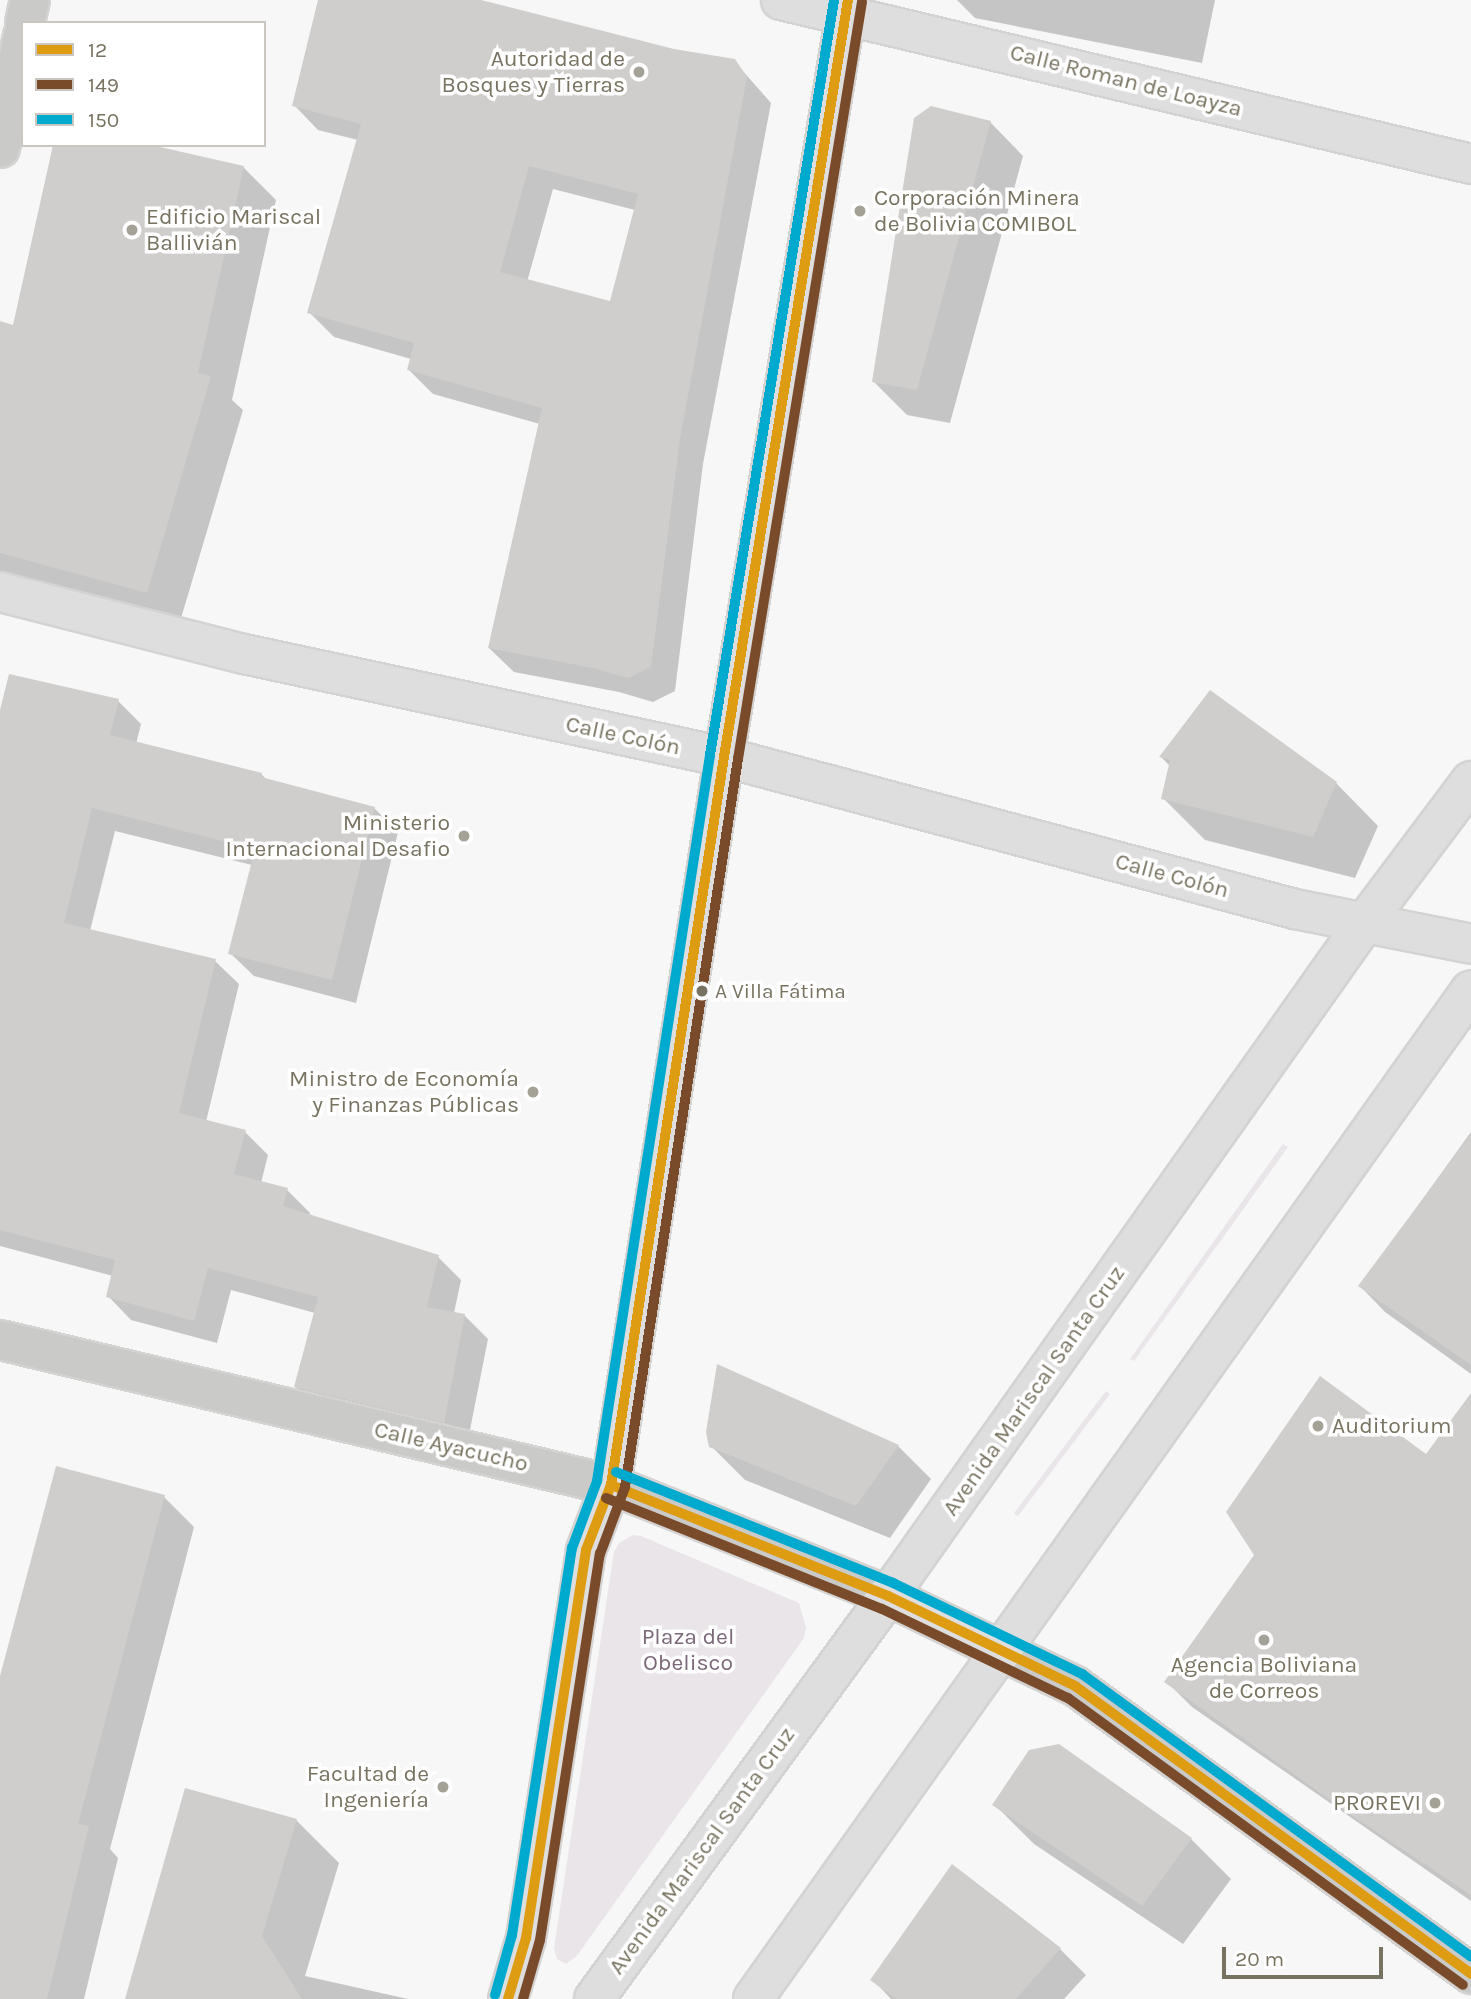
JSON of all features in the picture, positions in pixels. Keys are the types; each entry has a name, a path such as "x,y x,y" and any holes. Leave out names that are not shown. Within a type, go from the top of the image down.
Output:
{"main road":[{"name":"Calle Roman de Loayza","path":"781,0 847,7 1457,161"},
{"path":"508,1999 526,1938 586,1550 611,1485 724,757 847,7"},
{"name":"Calle Colón","path":"0,592 244,654 724,757 1295,909 1471,944"},
{"name":"Avenida Mariscal Santa Cruz","path":"594,1999 888,1596 1366,921 1471,781"},
{"path":"753,1999 1471,990"},
{"path":"888,1596 1002,1651"}],"street":[{"path":"25,21 30,0"},
{"path":"0,148 21,46"},
{"name":"Calle Ayacucho","path":"0,1340 611,1485 888,1596"},
{"path":"1002,1651 1075,1686 1471,1974"}],"green space":[{"path":"1283,1144 1288,1147 1134,1361 1130,1359"},
{"path":"1106,1391 1110,1394 1018,1516 1014,1513"},
{"name":"Plaza del Obelisco","path":"633,1535 641,1536 799,1603 806,1628 804,1638 576,1957 566,1964 557,1959 554,1948 614,1552 619,1543"}],"building":[{"path":"318,0 481,0 674,49 735,59 747,77 680,439 651,667 628,678 593,668 488,648 542,408 407,370 414,343 307,313 361,124 292,106","holes":["529,166 638,194 610,301 500,272"]},
{"name":"Corporación Minera de Bolivia COMIBOL","path":"931,106 991,121 917,390 872,382 914,118"},
{"path":"53,147 160,147 244,166 198,373 211,376 147,593 0,553 0,321 13,325"},
{"path":"9,674 119,699 110,735 262,773 261,777 375,807 332,980 228,954 255,849 92,808 64,923 216,959 179,1113 246,1130 234,1174 288,1188 283,1206 439,1255 427,1307 465,1314 444,1423 294,1387 318,1297 208,1268 194,1321 106,1297 115,1260 0,1230 0,710"},
{"path":"1210,690 1337,782 1313,837 1161,799 1170,760 1159,757"},
{"path":"1471,1134 1471,1365 1358,1286"},
{"path":"717,1364 899,1445 856,1506 709,1447 706,1432"},
{"path":"1320,1376 1426,1454 1471,1393 1471,1895 1357,1819 1164,1682 1254,1555 1226,1512"},
{"path":"56,1466 165,1495 78,1824 89,1826 47,1999 0,1999 0,1676"},
{"path":"1059,1744 1192,1838 1142,1906 992,1805 1029,1750"},
{"path":"185,1788 297,1819 262,1936 302,1999 125,1999"},
{"path":"952,1864 1061,1948 1016,1999 896,1999 870,1980"}],"transit line":[{"name":"150","path":"495,1995 512,1935 572,1548 597,1481 710,755 834,0"},
{"name":"12","path":"508,1999 526,1938 586,1550 611,1485 724,757 848,0"},
{"name":"149","path":"523,1999 540,1940 600,1554 625,1487 738,759 862,2"},
{"name":"150","path":"616,1472 893,1583 1082,1674 1471,1957"},
{"name":"12","path":"611,1485 888,1596 1075,1686 1471,1974"},
{"name":"149","path":"606,1498 882,1609 1068,1698 1463,1985"}],"place":[{"name":"Autoridad de Bosques y Tierras","path":"639,72"},
{"name":"Corporación Minera de Bolivia COMIBOL","path":"860,211"},
{"name":"Edificio Mariscal Ballivián","path":"132,230"},
{"name":"Ministerio Internacional Desafio","path":"464,836"},
{"name":"A Villa Fátima","path":"702,991"},
{"name":"Ministro de Economía y Finanzas Públicas","path":"533,1092"},
{"name":"Auditorium","path":"1318,1426"},
{"name":"Agencia Boliviana de Correos","path":"1264,1640"},
{"name":"Facultad de Ingeniería","path":"443,1787"},
{"name":"PROREVI","path":"1435,1803"}]}
